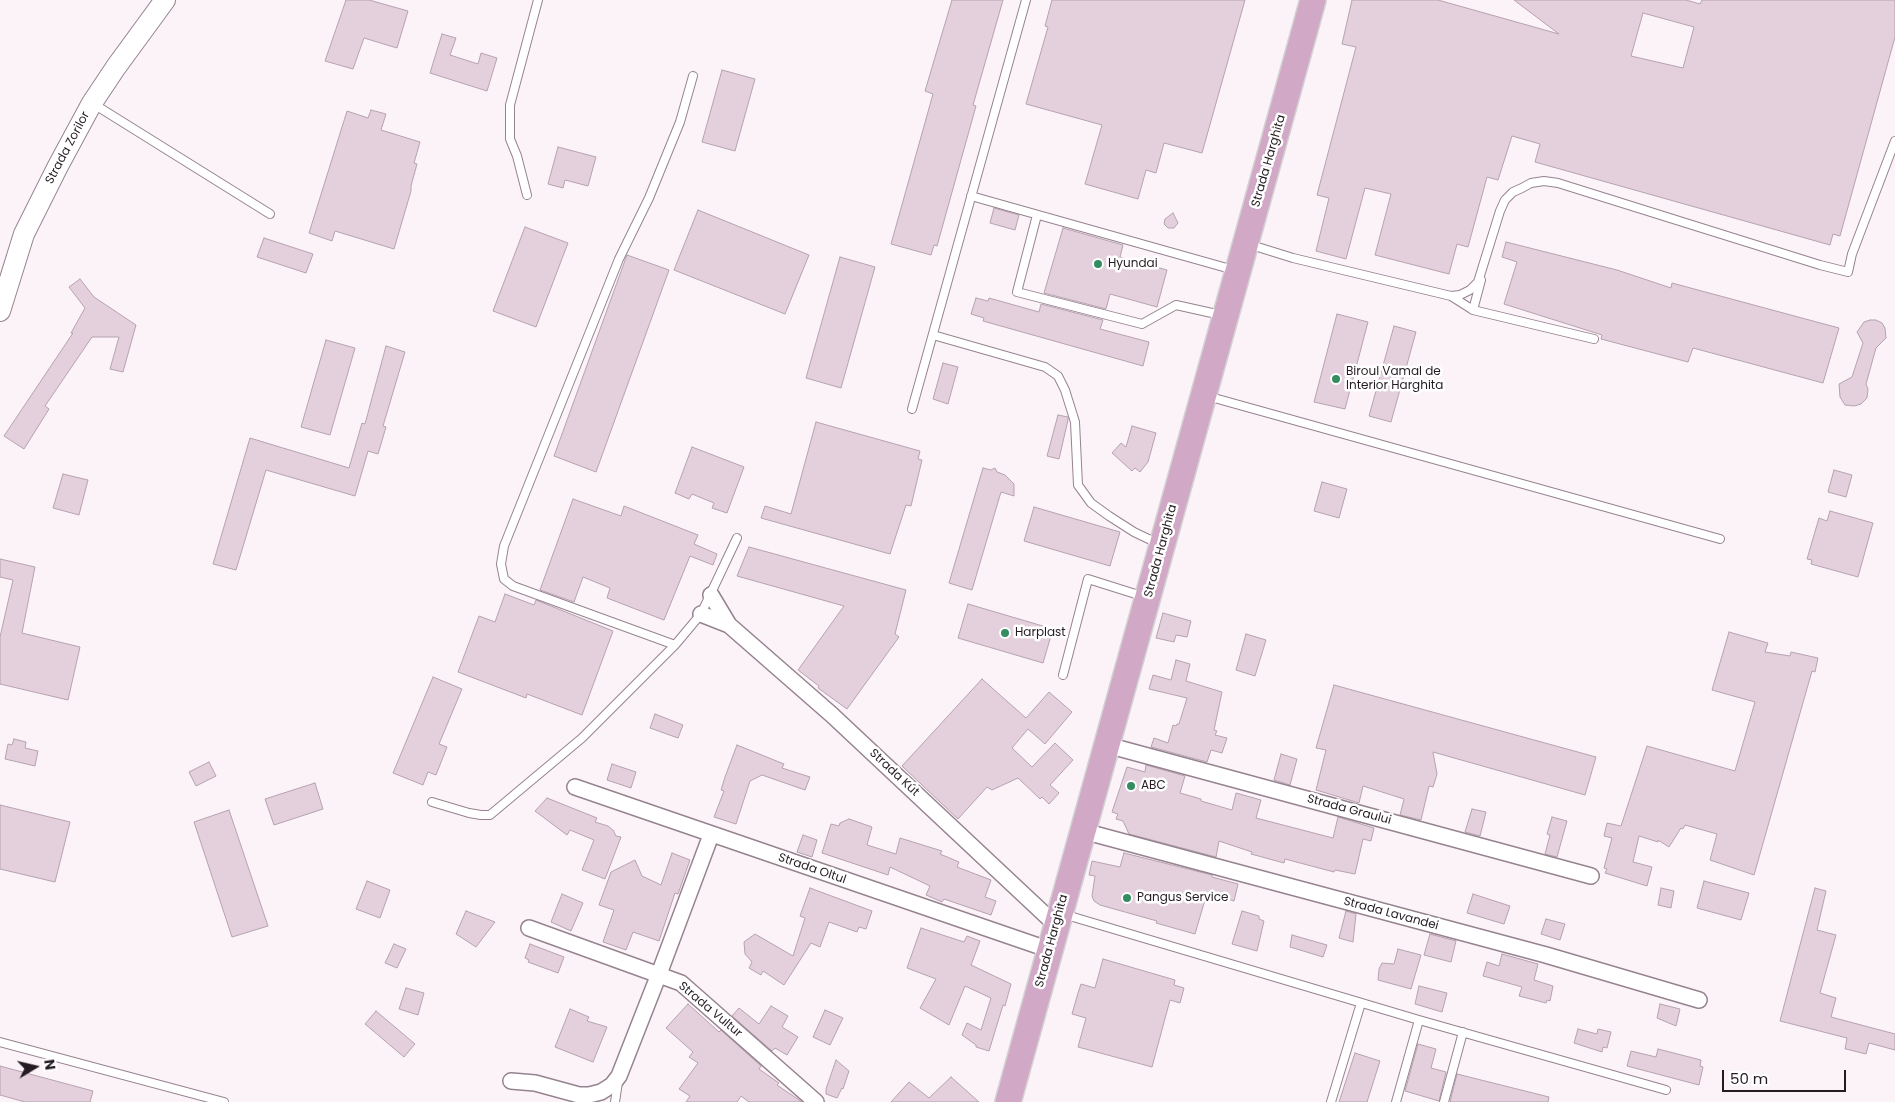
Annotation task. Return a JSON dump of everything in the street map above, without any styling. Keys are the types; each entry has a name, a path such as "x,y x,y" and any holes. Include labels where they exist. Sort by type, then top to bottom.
{"main road":[{"name":"Strada Harghita","path":"1008,1102 1314,0"}],"street":[{"name":"Strada Zorilor","path":"0,312 24,234 92,103 165,0"},
{"name":"Strada Kút","path":"711,595 729,624 1058,919"},
{"name":"Strada Kút","path":"701,614 729,624"},
{"name":"Strada Graului","path":"1107,746 1591,876"},
{"name":"Strada Oltul","path":"575,788 1050,950"},
{"name":"Strada Lavandei","path":"1083,831 1546,955 1699,1000"},
{"path":"511,1081 536,1083 579,1095 589,1095 606,1088 619,1076 660,974 711,835"},
{"name":"Strada Vultur","path":"529,928 681,983 816,1102"}],"lane":[{"path":"527,195 517,156 510,139 510,105 538,0"},
{"path":"912,410 1026,0"},
{"path":"675,645 513,586 504,579 501,564 504,546 615,268 649,198 680,122 693,76"},
{"path":"92,103 270,214"},
{"path":"1473,310 1482,272 1505,200 1513,192 1531,183 1544,181 1558,183 1820,265 1848,272 1852,254 1895,141"},
{"path":"971,196 1238,272"},
{"path":"1037,215 1017,292 1142,324 1176,305 1226,316"},
{"path":"1246,244 1293,258 1451,296 1473,310 1594,340"},
{"path":"1451,296 1460,295 1470,290 1478,282 1482,272"},
{"path":"933,335 1044,367 1058,376 1075,422 1078,485 1091,503 1103,512 1134,532 1162,546"},
{"path":"1204,396 1720,539"},
{"path":"432,802 475,814 490,815 582,738 675,645 701,614 737,538"},
{"path":"1063,675 1088,579 1148,598"},
{"path":"1058,919 1666,1090"},
{"path":"1332,1102 1361,1003"},
{"path":"1396,1102 1419,1020"},
{"path":"1444,1102 1463,1032"},
{"path":"0,1042 224,1102"},
{"path":"615,1102 619,1076"}],"building":[{"path":"346,0 369,0 408,11 397,48 364,38 353,69 325,61"},
{"path":"952,0 1003,0 973,105 976,106 937,246 934,245 931,255 891,244 933,94 925,91"},
{"path":"1052,0 1245,0 1202,153 1164,143 1156,173 1146,170 1138,199 1085,184 1102,125 1026,104 1048,27 1045,26"},
{"path":"1352,0 1438,0 1559,34 1514,0 1686,0 1700,4 1702,0 1895,0 1895,37 1840,236 1833,234 1830,245 1535,162 1540,144 1512,136 1498,180 1487,177 1468,247 1457,244 1449,274 1375,255 1391,194 1365,188 1346,259 1316,251 1329,198 1317,195 1356,47 1342,44","holes":["1643,13 1694,27 1683,68 1631,56"]},
{"path":"442,34 456,38 450,55 478,64 481,53 497,58 487,91 430,73"},
{"path":"722,70 755,79 735,151 702,142"},
{"path":"371,110 386,114 381,130 420,142 414,163 417,164 411,191 394,249 335,231 332,241 309,233 347,111 368,118"},
{"path":"558,147 596,157 588,186 565,180 563,188 548,184"},
{"path":"994,208 1019,215 1015,230 990,223"},
{"path":"698,210 809,255 785,314 674,270"},
{"path":"1173,213 1178,223 1174,228 1168,228 1164,224 1165,219"},
{"path":"525,227 568,243 536,327 493,311"},
{"name":"Hyundai","path":"1063,228 1123,245 1120,257 1167,270 1157,307 1110,294 1106,309 1044,293"},
{"path":"264,238 313,254 306,273 257,257"},
{"path":"1506,242 1617,270 1671,288 1672,283 1839,328 1823,383 1693,348 1688,362 1601,339 1602,335 1504,304 1517,262 1502,257"},
{"path":"627,255 669,270 596,472 554,456"},
{"path":"840,257 875,267 841,388 806,378"},
{"path":"80,279 94,297 136,325 123,372 110,369 119,337 92,337 45,406 49,409 24,449 4,436 73,333 71,333 85,308 69,287"},
{"path":"976,298 988,301 989,298 1039,312 1041,304 1103,320 1100,329 1149,342 1143,366 983,321 984,318 971,314"},
{"name":"Biroul Vamal de Interior Harghita","path":"1337,314 1368,322 1345,409 1314,402"},
{"path":"1870,320 1882,323 1885,328 1886,338 1876,348 1866,384 1868,389 1867,398 1861,404 1854,406 1845,405 1840,397 1839,384 1852,377 1863,343 1857,332 1864,322"},
{"path":"1394,326 1416,332 1391,422 1369,416"},
{"path":"326,340 355,348 330,435 301,427"},
{"path":"386,346 405,352 383,426 386,427 378,454 368,451 355,496 266,470 236,570 213,564 250,438 349,468 362,423 365,424"},
{"path":"943,363 958,367 948,404 933,399"},
{"path":"1058,415 1068,417 1059,459 1047,456"},
{"path":"816,422 920,451 918,459 922,460 911,506 906,505 890,554 761,518 765,506 791,514"},
{"path":"1132,426 1156,433 1148,462 1140,472 1135,468 1132,471 1112,453 1121,443 1126,447"},
{"path":"692,447 744,467 727,513 712,508 714,503 692,494 689,499 675,493"},
{"path":"983,468 991,470 995,468 997,472 1005,475 1014,484 1014,496 1001,492 972,590 949,583"},
{"path":"1834,470 1852,475 1846,497 1828,492"},
{"path":"63,474 88,480 79,515 53,508"},
{"path":"1322,482 1347,489 1339,518 1314,511"},
{"path":"573,499 621,516 624,506 698,535 694,544 717,554 713,565 690,556 664,620 607,598 610,588 583,577 574,602 540,590"},
{"path":"1034,507 1120,532 1110,566 1024,541"},
{"path":"1830,511 1873,523 1858,577 1811,564 1812,560 1807,559 1819,518 1827,521"},
{"path":"749,547 906,590 895,634 899,637 847,709 818,688 819,686 798,670 844,606 737,576"},
{"path":"0,559 35,567 22,633 80,647 68,700 0,684 0,637 13,580 0,577"},
{"path":"505,594 534,605 536,600 613,631 582,715 527,694 526,698 458,672 479,616 495,622"},
{"name":"Harplast","path":"968,604 1053,629 1043,663 958,638"},
{"path":"1163,613 1191,621 1187,637 1176,635 1174,642 1156,638"},
{"path":"1729,632 1768,643 1765,652 1790,656 1791,652 1818,658 1815,672 1812,671 1754,875 1710,860 1717,834 1685,825 1669,847 1658,840 1658,842 1639,836 1633,862 1652,867 1647,886 1605,873 1607,869 1604,868 1612,838 1604,836 1607,823 1621,826 1647,746 1735,771 1755,702 1712,690"},
{"path":"1246,634 1266,640 1255,676 1236,670"},
{"path":"1176,660 1190,664 1186,681 1222,692 1214,730 1217,731 1215,735 1227,738 1222,753 1211,750 1207,762 1151,747 1154,738 1168,743 1173,725 1179,724 1187,698 1149,689 1153,675 1171,680"},
{"path":"433,677 462,689 439,744 447,747 436,775 428,772 423,785 393,773"},
{"path":"982,679 1026,718 1049,692 1072,712 1045,744 1028,729 1012,748 1032,767 1055,743 1073,760 1050,785 1059,793 1049,804 1042,797 1040,799 1018,778 992,790 987,787 958,819 902,766"},
{"path":"1334,685 1596,757 1585,795 1433,752 1437,774 1433,787 1429,786 1421,820 1400,815 1404,799 1363,786 1359,803 1316,790 1326,750 1316,748"},
{"path":"655,714 683,725 678,738 650,728"},
{"path":"14,739 26,742 25,748 38,751 35,766 5,759 8,744 12,745"},
{"path":"737,745 784,764 782,768 810,777 805,790 762,775 750,781 736,824 714,817 724,791 721,790 725,777"},
{"path":"1281,754 1297,759 1290,785 1274,780"},
{"path":"209,762 216,776 196,786 189,772"},
{"path":"612,764 636,772 631,788 607,780"},
{"path":"1146,765 1185,776 1180,793 1201,799 1201,801 1232,810 1236,793 1261,800 1256,818 1333,838 1338,817 1374,828 1371,841 1363,839 1355,874 1335,870 1334,872 1285,859 1284,863 1251,854 1252,852 1219,841 1216,857 1129,834 1123,821 1116,819 1118,814 1112,812 1127,767 1145,772"},
{"path":"315,783 323,809 274,825 265,799"},
{"path":"547,798 597,818 595,822 608,826 616,836 621,837 605,879 582,870 594,840 570,830 567,835 535,811"},
{"path":"0,805 70,822 55,882 0,869"},
{"path":"1472,809 1486,812 1480,836 1465,832"},
{"path":"229,810 268,926 232,937 194,822"},
{"path":"1552,817 1567,821 1557,857 1545,854 1550,835 1547,834"},
{"path":"849,819 872,827 867,845 896,854 900,838 942,851 940,854 959,862 957,867 991,880 985,897 996,901 991,915 944,899 942,902 926,895 930,886 890,867 888,875 822,853 831,824 839,826 840,823"},
{"path":"803,835 817,840 812,857 797,852"},
{"path":"672,853 690,860 678,894 675,893 659,941 633,932 626,950 603,942 614,910 599,905 611,872 635,860 642,876 661,885"},
{"path":"1124,853 1212,875 1212,877 1238,884 1234,901 1207,893 1195,934 1100,905 1094,901 1092,896 1095,876 1089,875 1092,861 1120,867"},
{"path":"367,881 390,890 380,918 356,909"},
{"path":"1704,881 1749,893 1741,920 1697,908"},
{"path":"810,888 872,911 866,929 859,927 857,932 829,922 820,947 811,943 784,985 763,971 761,975 749,968 752,962 745,954 744,942 755,934 793,956 805,918 800,916"},
{"path":"1661,888 1674,891 1671,908 1658,905"},
{"path":"1815,888 1826,891 1817,930 1836,935 1820,993 1836,998 1831,1017 1895,1034 1895,1050 1869,1043 1866,1054 1845,1049 1847,1038 1780,1021"},
{"path":"562,894 583,903 571,931 551,922"},
{"path":"1473,894 1510,906 1504,924 1467,913"},
{"path":"466,911 495,922 476,947 456,934"},
{"path":"1242,911 1259,916 1259,919 1264,921 1257,951 1232,944"},
{"path":"1346,911 1356,914 1353,942 1339,938"},
{"path":"1546,919 1565,924 1560,940 1541,934"},
{"path":"921,928 964,942 967,936 980,941 971,965 1011,984 989,1051 976,1047 976,1045 962,1035 967,1023 981,1030 991,998 965,986 949,1025 920,1008 936,979 907,968"},
{"path":"1430,934 1456,941 1451,962 1424,955"},
{"path":"1292,935 1327,945 1323,957 1290,947"},
{"path":"394,944 406,949 397,968 385,963"},
{"path":"530,944 564,957 558,973 528,962 529,960 525,958"},
{"path":"1398,949 1421,955 1411,989 1378,980 1379,969 1382,963 1394,964"},
{"path":"1502,954 1538,964 1534,980 1553,986 1550,1001 1547,1000 1546,1003 1519,996 1522,987 1483,976 1487,962 1499,966"},
{"path":"1103,959 1175,980 1174,985 1184,988 1180,1003 1170,1000 1152,1067 1078,1047 1086,1018 1072,1014 1081,984 1095,988"},
{"path":"1419,986 1447,993 1442,1012 1415,1004"},
{"path":"406,988 424,993 418,1015 399,1009"},
{"path":"688,1004 719,1032 721,1030 761,1066 759,1069 779,1083 777,1085 802,1102 749,1102 741,1096 737,1102 686,1102 690,1096 679,1089 698,1063 689,1057 693,1052 666,1028"},
{"path":"1660,1004 1680,1009 1676,1026 1657,1018"},
{"path":"771,1006 788,1016 782,1027 798,1037 787,1055 775,1048 772,1051 732,1016 739,1008 759,1024"},
{"path":"570,1009 589,1017 587,1021 607,1027 593,1062 555,1047"},
{"path":"825,1010 843,1018 830,1045 813,1037"},
{"path":"376,1011 415,1044 404,1057 365,1024"},
{"path":"1578,1029 1597,1034 1598,1029 1611,1032 1607,1048 1603,1047 1602,1052 1574,1043"},
{"path":"1418,1044 1436,1049 1431,1068 1446,1072 1439,1101 1405,1091"},
{"path":"1658,1049 1701,1060 1700,1066 1703,1067 1699,1085 1627,1066 1631,1051 1656,1057"},
{"path":"1355,1053 1380,1061 1367,1102 1339,1102"},
{"path":"836,1060 849,1071 843,1089 837,1098 826,1094"},
{"path":"0,1066 93,1091 90,1102 25,1102 0,1095"},
{"path":"1457,1074 1549,1097 1548,1102 1450,1102"},
{"path":"951,1077 979,1102 891,1102 909,1082 929,1098"}],"place":[{"name":"Hyundai","path":"1098,264"},
{"name":"Biroul Vamal de Interior Harghita","path":"1336,379"},
{"name":"Harplast","path":"1005,633"},
{"name":"ABC","path":"1131,786"},
{"name":"Pangus Service","path":"1127,898"}]}
